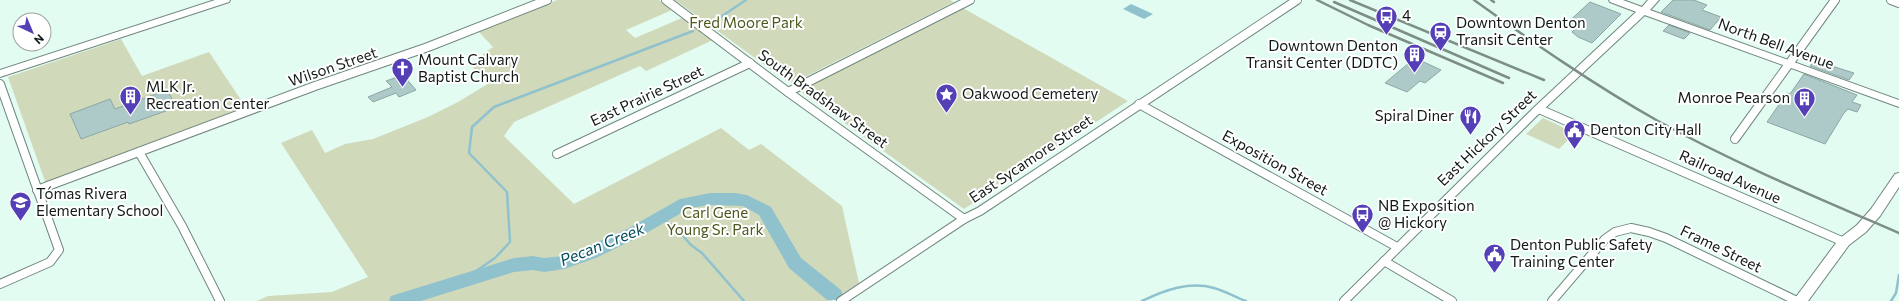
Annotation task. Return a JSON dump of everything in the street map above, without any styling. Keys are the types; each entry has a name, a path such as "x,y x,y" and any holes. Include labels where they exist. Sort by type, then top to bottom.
{"main road":[{"path":"0,74 225,0"},
{"name":"North Bell Avenue","path":"1614,0 1899,104"},
{"name":"East Hickory Street","path":"1643,11 1654,0"},
{"path":"1800,301 1844,242 1853,236 1870,220 1899,177"}],"street":[{"name":"Wilson Street","path":"37,190 315,86 428,47 547,0"},
{"name":"South Bradshaw Street","path":"666,0 788,92 964,219"},
{"path":"788,92 970,0"},
{"name":"East Sycamore Street","path":"841,301 964,219 980,211 1297,0"},
{"path":"1735,139 1835,0"},
{"path":"1891,0 1899,3"},
{"name":"East Hickory Street","path":"1344,301 1539,109 1643,11"},
{"name":"East Prairie Street","path":"557,154 750,63"},
{"path":"0,84 59,250 50,262 0,284"},
{"name":"Exposition Street","path":"1139,104 1398,247"},
{"name":"Railroad Avenue","path":"1539,109 1844,242"},
{"path":"139,152 182,226 220,301"},
{"name":"Frame Street","path":"1552,301 1605,239 1615,232 1631,228 1666,238 1797,301"},
{"path":"1384,261 1452,301"}],"green space":[{"name":"Carl Gene Young Sr. Park","path":"557,0 659,0 672,10 626,30 635,38 682,18 713,40 646,71 640,66 514,122 504,136 574,204 721,128 749,150 761,144 842,206 859,283 831,301 257,301 268,296 332,292 368,277 281,143 312,130 325,153 345,144 373,139 428,117 458,102 491,82 486,75 473,70 478,59 493,47 478,31"},
{"name":"Fred Moore Park","path":"675,0 950,0 954,2 793,83 788,82"},
{"name":"Oakwood Cemetery","path":"963,8 1128,101 964,209 800,91"},
{"path":"121,39 142,76 209,52 247,109 46,184 8,77"},
{"path":"1543,118 1575,133 1559,149 1526,134"}],"water":[{"path":"1131,4 1153,14 1144,19 1123,9"}],"building":[{"path":"1673,0 1694,0 1707,5 1702,10 1721,17 1710,30 1661,12"},
{"path":"1590,2 1621,14 1592,43 1578,37 1572,32 1575,29 1565,25"},
{"path":"1669,25 1690,33 1684,39 1663,31"},
{"name":"Downtown Denton Transit Center (DDTC)","path":"1415,58 1441,70 1425,83 1420,81 1407,92 1385,83"},
{"path":"1815,60 1854,73 1849,80 1810,66"},
{"path":"1804,74 1857,95 1852,102 1861,105 1857,112 1848,109 1844,113 1825,144 1767,122 1787,93 1790,94"},
{"name":"Mount Calvary Baptist Church","path":"403,75 416,90 399,97 396,93 373,102 368,97 392,87 386,81"},
{"name":"MLK Jr. Recreation Center","path":"167,90 177,107 129,124 128,122 81,139 70,114 110,99 115,109"}],"waterway":[{"path":"713,22 746,0"},
{"path":"460,282 495,258 510,242 507,192 469,153 472,127 494,107 693,31"},
{"name":"Pecan Creek","path":"398,301 514,265 533,263 544,265 564,262 590,253 635,232 686,203 710,199 735,199 747,201 765,211 795,263 834,295"},
{"path":"658,220 665,221 675,227 691,245 702,253 744,301"},
{"name":"Pecan Creek","path":"1891,301 1896,293 1899,275"},
{"name":"Pecan Creek","path":"1142,301 1159,293 1186,286 1205,286 1214,288 1246,301"}],"railway":[{"path":"1317,0 1368,25 1503,83"},
{"path":"1350,0 1544,80"},
{"path":"1474,0 1564,63 1634,107 1687,137 1808,194 1899,233"},
{"path":"1334,2 1509,78"}],"place":[{"name":"4","path":"1386,36"},
{"name":"Downtown Denton Transit Center","path":"1440,52"},
{"name":"Downtown Denton Transit Center (DDTC)","path":"1414,74"},
{"name":"Mount Calvary Baptist Church","path":"402,88"},
{"name":"Oakwood Cemetery","path":"946,114"},
{"name":"MLK Jr. Recreation Center","path":"131,116"},
{"name":"Monroe Pearson","path":"1805,118"},
{"name":"Spiral Diner","path":"1470,136"},
{"name":"Denton City Hall","path":"1574,150"},
{"name":"Tómas Rivera Elementary School","path":"20,222"},
{"name":"NB Exposition @ Hickory","path":"1363,234"},
{"name":"Denton Public Safety Training Center","path":"1495,274"}]}
